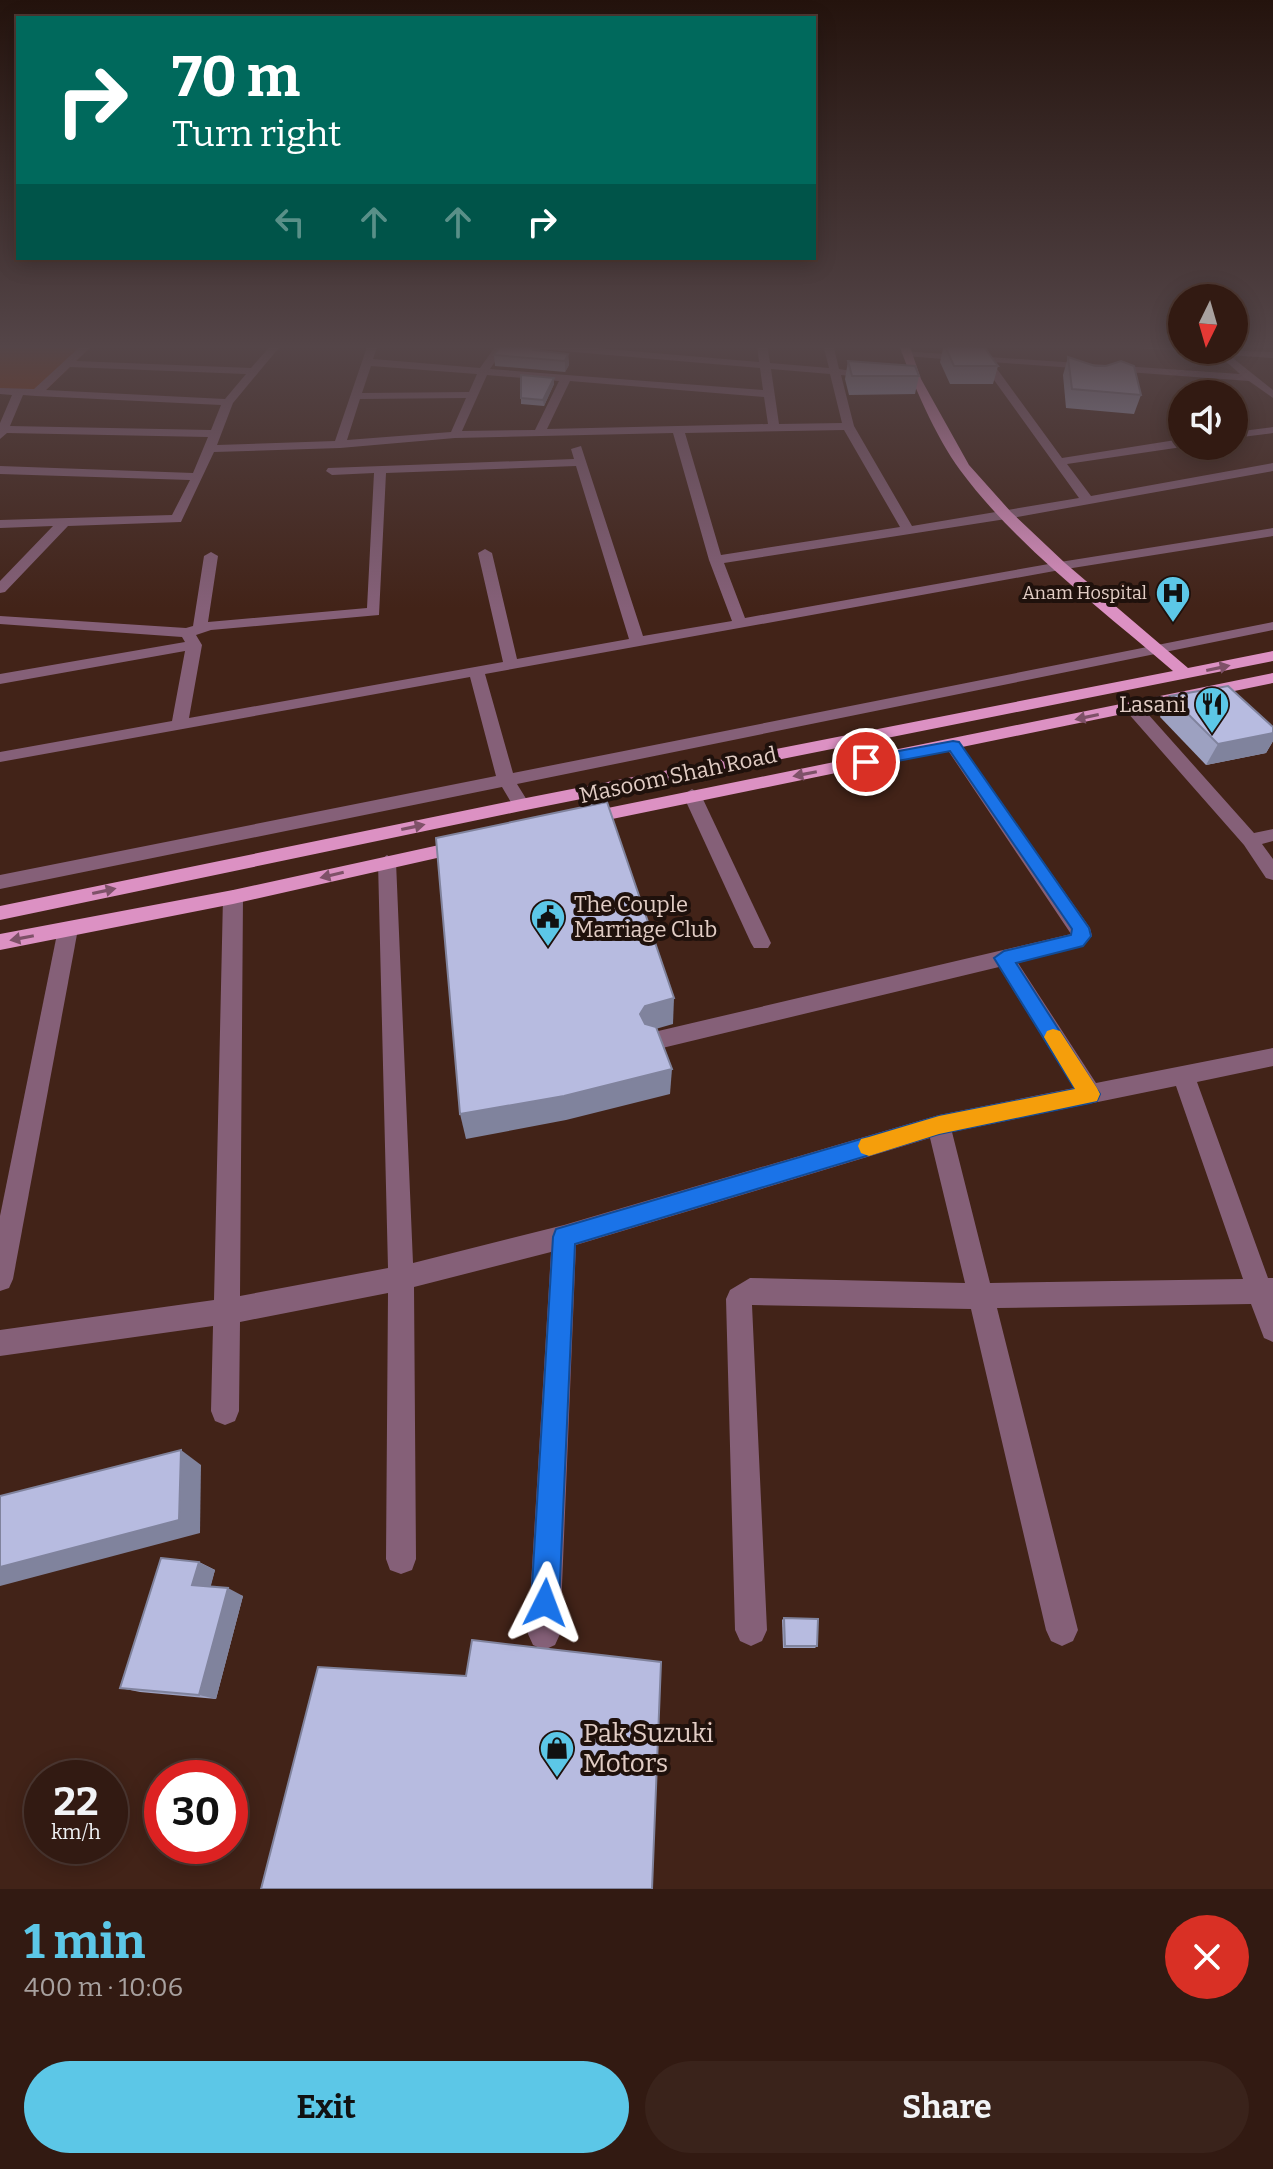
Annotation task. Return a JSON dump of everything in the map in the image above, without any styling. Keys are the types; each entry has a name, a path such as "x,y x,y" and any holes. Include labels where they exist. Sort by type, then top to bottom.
{"main road":[{"path":"943,432 964,467 1006,515 1060,566 1187,675"},
{"name":"Masoom Shah Road","path":"0,913 496,817 521,805 1273,656"},
{"name":"Masoom Shah Road","path":"567,823 1273,678"},
{"path":"958,717 977,740"},
{"path":"0,942 233,897 475,843"}],"street":[{"path":"340,444 344,432"},
{"path":"210,449 340,444 455,435 699,432"},
{"path":"852,432 909,531"},
{"path":"1037,432 1088,501"},
{"path":"0,524 176,519 198,477 215,434 2,433"},
{"path":"679,433 716,560 741,626"},
{"path":"573,434 638,644"},
{"path":"1058,462 1168,445"},
{"path":"332,471 580,462"},
{"path":"716,560 1006,515 1273,467"},
{"path":"0,470 198,477"},
{"path":"0,679 194,636 374,612 380,471"},
{"path":"0,589 64,523"},
{"path":"0,757 741,626 1060,566 1273,532"},
{"path":"485,553 511,665"},
{"path":"180,723 211,556"},
{"path":"0,620 194,636"},
{"path":"0,882 1273,626"},
{"path":"477,673 506,780 521,805"},
{"path":"1133,708 1250,840 1273,873"},
{"path":"654,1041 1076,941 1082,936 1080,928 953,746"},
{"path":"692,795 761,943"},
{"path":"1250,840 1273,835"},
{"path":"387,862 401,1278 401,1559"},
{"path":"225,1411 233,897"},
{"path":"0,1279 68,929"},
{"path":"1004,958 1090,1094"},
{"path":"0,1343 227,1311 401,1278 564,1237 939,1125 1273,1057"},
{"path":"1184,1076 1267,1292 1273,1329"},
{"path":"939,1125 1062,1630"},
{"path":"544,1634 564,1237"},
{"path":"751,1630 739,1299 750,1291 981,1296 1267,1292"}],"building":[{"path":"1228,686 1273,727 1273,733 1218,744 1170,696"},
{"name":"The Couple Marriage Club","path":"607,802 674,998 645,1006 640,1014 645,1024 656,1027 672,1069 564,1096 460,1114 436,838"},
{"path":"181,1450 179,1520 0,1567 0,1496"},
{"path":"161,1558 199,1562 192,1585 228,1588 199,1695 120,1688"},
{"path":"784,1618 818,1619 817,1646 785,1646"},
{"path":"472,1640 661,1662 652,1889 261,1889 318,1667 466,1676"}],"slow traffic":[{"path":"869,1146 939,1125 1090,1094 1053,1037"}],"place":[{"name":"Anam Hospital","path":"1173,624"},
{"name":"Lasani","path":"1212,735"},
{"name":"The Couple Marriage Club","path":"548,948"},
{"name":"Pak Suzuki Motors","path":"557,1779"}],"route":[{"path":"545,1603 564,1237 939,1125 1090,1094 1004,958 1076,941 1082,936 1080,928 953,746 866,762"}]}
